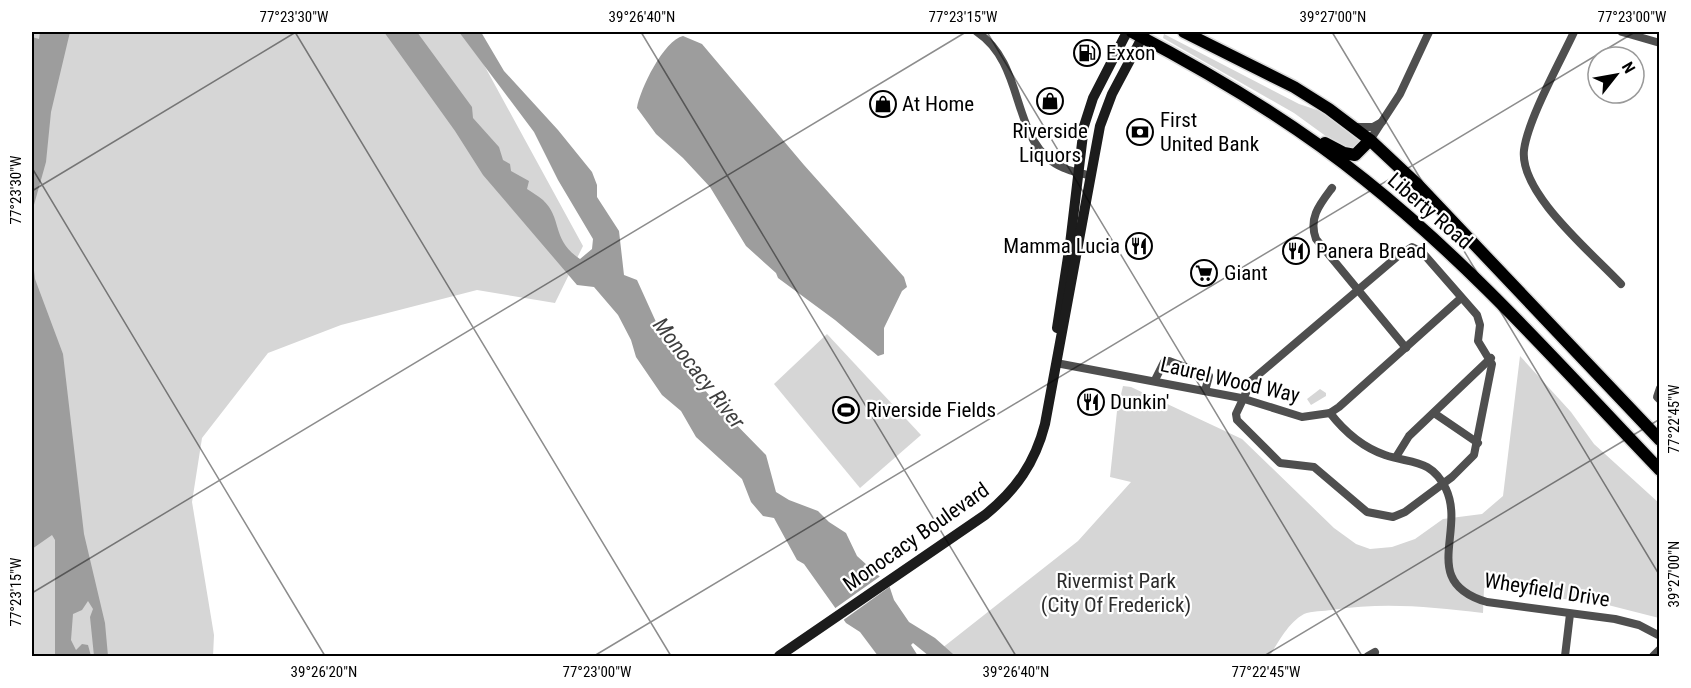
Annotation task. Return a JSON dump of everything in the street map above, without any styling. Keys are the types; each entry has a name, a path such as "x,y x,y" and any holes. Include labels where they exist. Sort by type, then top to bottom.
{"main road":[{"name":"Monocacy Boulevard","path":"1056,358 1054,346 1070,243 1081,136 1089,107 1127,32"},
{"name":"Liberty Road","path":"1184,32 1294,87 1370,140 1418,185 1659,440"},
{"name":"Monocacy Boulevard","path":"779,657 998,505 1015,489 1028,469 1041,438 1056,358 1063,335 1105,109 1140,33"},
{"name":"Liberty Road","path":"1140,33 1237,90 1315,142 1374,188 1456,259 1659,470"},
{"path":"1315,142 1330,144 1350,155 1360,152 1370,140"}],"street":[{"path":"977,32 990,37 1008,67 1024,121 1034,140 1053,161 1091,176"},
{"path":"1370,140 1403,88 1429,32"},
{"path":"1574,32 1526,140 1524,163 1536,194 1621,284"},
{"path":"1622,32 1659,43"},
{"path":"1354,127 1373,127 1383,122"},
{"path":"1332,188 1315,212 1314,235 1406,348"},
{"path":"1417,248 1461,298 1479,319 1479,342 1491,358 1478,443 1474,455 1443,484 1405,512 1394,517 1375,515 1314,467 1280,463 1237,420 1241,398 1252,380 1404,251 1417,248"},
{"path":"1330,413 1461,298"},
{"name":"Laurel Wood Way","path":"1056,358 1241,398 1302,417 1330,413"},
{"path":"1396,457 1403,443 1491,358"},
{"path":"1155,380 1164,362 1169,361 1209,376 1205,391"},
{"path":"1659,388 1657,398 1659,400"},
{"path":"1434,412 1478,443"},
{"name":"Wheyfield Drive","path":"1330,413 1356,439 1377,452 1421,462 1437,475 1443,484 1451,507 1447,560 1458,587 1476,599 1487,602 1629,622 1659,636"},
{"path":"1565,657 1570,614"},
{"path":"1653,657 1659,649"}],"green space":[{"path":"32,32 466,32 583,246 555,303 477,290 341,325 268,353 202,438 192,502 214,635 213,656 32,656"},
{"path":"1164,34 1299,104 1323,112 1362,143 1360,147 1345,150 1294,113 1163,38"},
{"name":"Riverside Fields","path":"827,334 921,435 860,488 774,384"},
{"name":"Rivermist Park (City Of Frederick)","path":"1520,356 1571,412 1594,444 1659,503 1659,618 1608,605 1484,588 1483,613 1426,607 1370,606 1307,613 1289,627 1270,656 932,656 1078,541 1131,482 1110,477 1117,411 1123,386 1131,387 1242,439 1334,528 1356,544 1370,549 1392,547 1415,539 1443,519 1482,514 1503,496"},
{"path":"1320,389 1326,393 1326,396 1311,405 1307,399"}],"shaded area":[{"path":"40,32 70,32 51,112 46,162 32,212 32,37 39,39"},
{"path":"384,32 417,32 472,107 473,118 499,147 503,160 510,164 511,171 529,181 527,189 549,207 565,244 580,259 592,249 593,239 558,180 534,132 459,32 481,32 504,71 558,130 592,172 597,185 597,197 619,231 624,275 637,280 666,344 720,408 766,455 776,492 789,500 818,511 829,522 846,533 857,556 889,585 894,600 909,622 935,638 953,654 961,656 929,656 913,643 911,645 918,656 878,656 860,632 846,623 804,564 797,560 774,518 763,516 751,502 742,479 696,437 681,411 662,395 636,357 631,340 618,315 594,287 577,285 483,175 455,131"},
{"path":"683,36 702,44 804,165 904,277 907,287 902,291 884,328 884,354 878,356 835,320 778,278 776,273 746,246 710,187 656,134 637,108 654,66 668,46"},
{"path":"32,253 35,279 63,354 84,534 105,623 108,656 94,656 90,617 93,609 88,601 82,610 73,614 71,640 76,650 82,644 88,645 91,656 55,656 55,540 52,535 32,549"}],"pier":[{"path":"882,575 892,585 842,621 834,609"}],"place":[{"name":"Exxon","path":"1087,53"},
{"name":"Riverside Liquors","path":"1050,101"},
{"name":"At Home","path":"883,104"},
{"name":"First United Bank","path":"1140,132"},
{"name":"Mamma Lucia","path":"1139,246"},
{"name":"Panera Bread","path":"1296,251"},
{"name":"Giant","path":"1204,273"},
{"name":"Dunkin'","path":"1091,402"},
{"name":"Riverside Fields","path":"846,410"}],"water label":[{"name":"Monocacy River","path":"699,373"}]}
